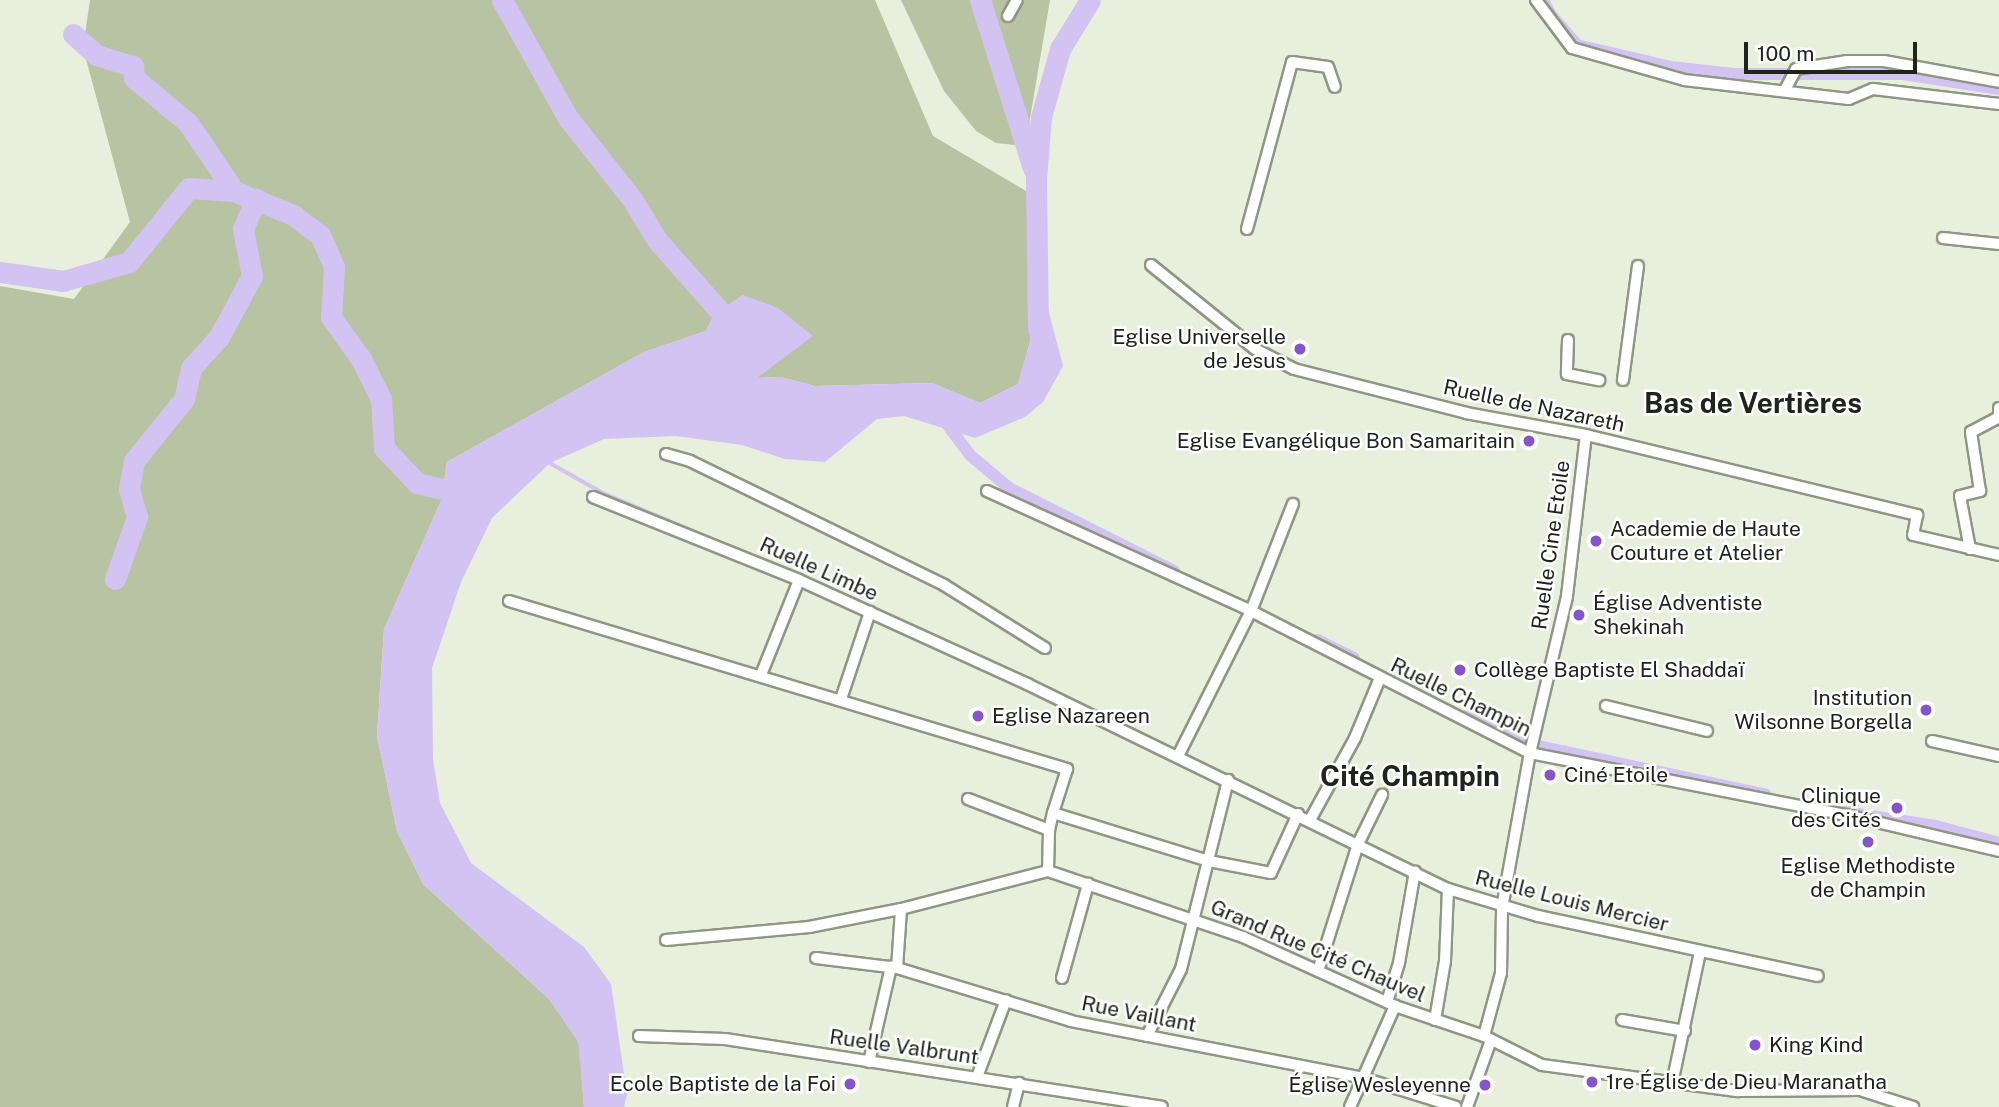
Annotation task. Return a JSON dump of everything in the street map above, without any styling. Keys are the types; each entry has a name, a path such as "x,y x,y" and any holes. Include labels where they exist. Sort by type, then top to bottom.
{"street":[{"path":"1008,16 1017,0"},
{"path":"1536,0 1572,48 1685,79 1786,88 1849,99 1873,89 1999,104"},
{"path":"1786,88 1792,73 1804,66 1847,61 1884,61 1999,82"},
{"path":"1247,229 1292,62 1328,67 1335,87"},
{"path":"1943,237 1999,243"},
{"name":"Ruelle de Nazareth","path":"1151,265 1255,349 1294,369 1466,413 1586,435 1917,515 1913,535 1999,555"},
{"path":"1623,380 1638,266"},
{"path":"1568,340 1567,374 1599,380"},
{"path":"1970,549 1960,496 1980,491 1971,432 1999,417 1999,408"},
{"name":"Ruelle Cine Etoile","path":"1467,1107 1488,1038 1501,973 1502,908 1530,753 1567,596 1586,435"},
{"path":"666,454 691,461 944,585 1045,648"},
{"name":"Ruelle Champin","path":"987,491 1251,611 1530,753 1851,816 1999,851"},
{"name":"Ruelle Limbe","path":"593,496 799,580 1027,684"},
{"path":"1178,756 1251,611 1293,504"},
{"path":"761,675 799,580"},
{"path":"509,601 1068,769 1049,830 1048,871 901,909 808,927 666,940"},
{"path":"841,699 870,612"},
{"path":"1310,820 1355,738 1380,678"},
{"name":"Ruelle Louis Mercier","path":"1027,684 1448,889 1502,908 1818,976"},
{"path":"1606,706 1707,731"},
{"path":"1932,741 1999,756"},
{"path":"1147,1036 1173,989 1196,921 1228,780"},
{"path":"1318,971 1358,844 1382,795"},
{"path":"968,799 1049,830"},
{"path":"1053,813 1209,861 1271,873 1297,814"},
{"name":"Grand Rue Cité Chauvel","path":"1048,871 1196,921 1391,1004 1488,1038 1542,1065 1673,1079 1738,1091 1860,1090 1913,1107"},
{"path":"1350,1107 1391,1004 1415,871"},
{"path":"1062,978 1088,884"},
{"path":"1435,1020 1445,961 1448,889"},
{"path":"869,1062 894,968 901,909"},
{"path":"1673,1079 1700,952"},
{"name":"Rue Vaillant","path":"816,958 894,968 1071,1021 1363,1079 1455,1107"},
{"path":"977,1077 1006,1000"},
{"path":"1622,1020 1685,1031"},
{"name":"Ruelle Valbrunt","path":"639,1037 725,1039 1162,1107"},
{"path":"1013,1107 1019,1083"}],"green space":[{"path":"90,0 875,0 933,136 1026,191 1034,213 1030,342 1018,384 980,403 932,383 815,386 780,377 756,378 743,295 714,315 706,331 644,352 447,462 441,501 384,629 377,736 397,831 423,884 549,999 579,1042 584,1107 0,1107 0,286 74,299 130,222 83,48"},
{"path":"901,0 1050,0 1027,136 1015,145 996,143 976,131 944,91"}],"shaded area":[{"path":"743,295 778,308 813,336 757,378 780,377 815,386 932,383 980,403 1018,384 1030,342 1031,303 1046,301 1063,366 1043,402 1025,417 975,438 904,416 877,419 825,462 785,459 742,445 676,436 604,439 550,463 492,518 461,582 432,668 433,759 440,803 471,863 584,947 611,984 627,1095 624,1107 584,1107 578,1042 549,999 423,884 397,831 377,736 384,629 441,501 447,462 644,352 706,331 714,315"}],"waterway":[{"path":"502,0 568,118 632,199 657,240 739,333"},
{"path":"980,0 1033,168"},
{"path":"1038,329 1036,179 1041,117 1060,49 1090,0"},
{"path":"1543,0 1550,14 1577,45 1671,67 1734,74 1903,74 1999,89"},
{"path":"73,34 96,55 133,66 134,78 188,123 234,191"},
{"path":"0,272 63,281 129,262 189,188 234,191 293,215 320,235 334,267 331,317 361,359 381,399 384,448 417,483 467,495"},
{"path":"115,579 137,517 129,489 134,461 184,399 191,368 219,337 252,276 243,229 256,199"},
{"path":"940,415 970,455 1009,488 1174,571"},
{"path":"550,463 603,493 765,561"},
{"path":"1317,640 1354,658"},
{"path":"1466,716 1529,744 1766,795"},
{"path":"1845,812 1936,826 1999,843"}],"place":[{"name":"Eglise Universelle de Jesus","path":"1300,349"},
{"name":"Eglise Evangélique Bon Samaritain","path":"1529,441"},
{"name":"Academie de Haute Couture et Atelier","path":"1596,541"},
{"name":"Église Adventiste Shekinah","path":"1579,615"},
{"name":"Collège Baptiste El Shaddaï","path":"1460,670"},
{"name":"Institution Wilsonne Borgella","path":"1926,710"},
{"name":"Eglise Nazareen","path":"978,716"},
{"name":"Ciné Etoile","path":"1550,775"},
{"name":"Clinique des Cités","path":"1897,808"},
{"name":"Eglise Methodiste de Champin","path":"1868,842"},
{"name":"King Kind","path":"1755,1045"},
{"name":"1re Église de Dieu Maranatha","path":"1592,1082"},
{"name":"Ecole Baptiste de la Foi","path":"850,1084"},
{"name":"Église Wesleyenne","path":"1485,1085"}],"district":[{"name":"Bas de Vertières","path":"1753,403"},
{"name":"Cité Champin","path":"1410,776"}]}
